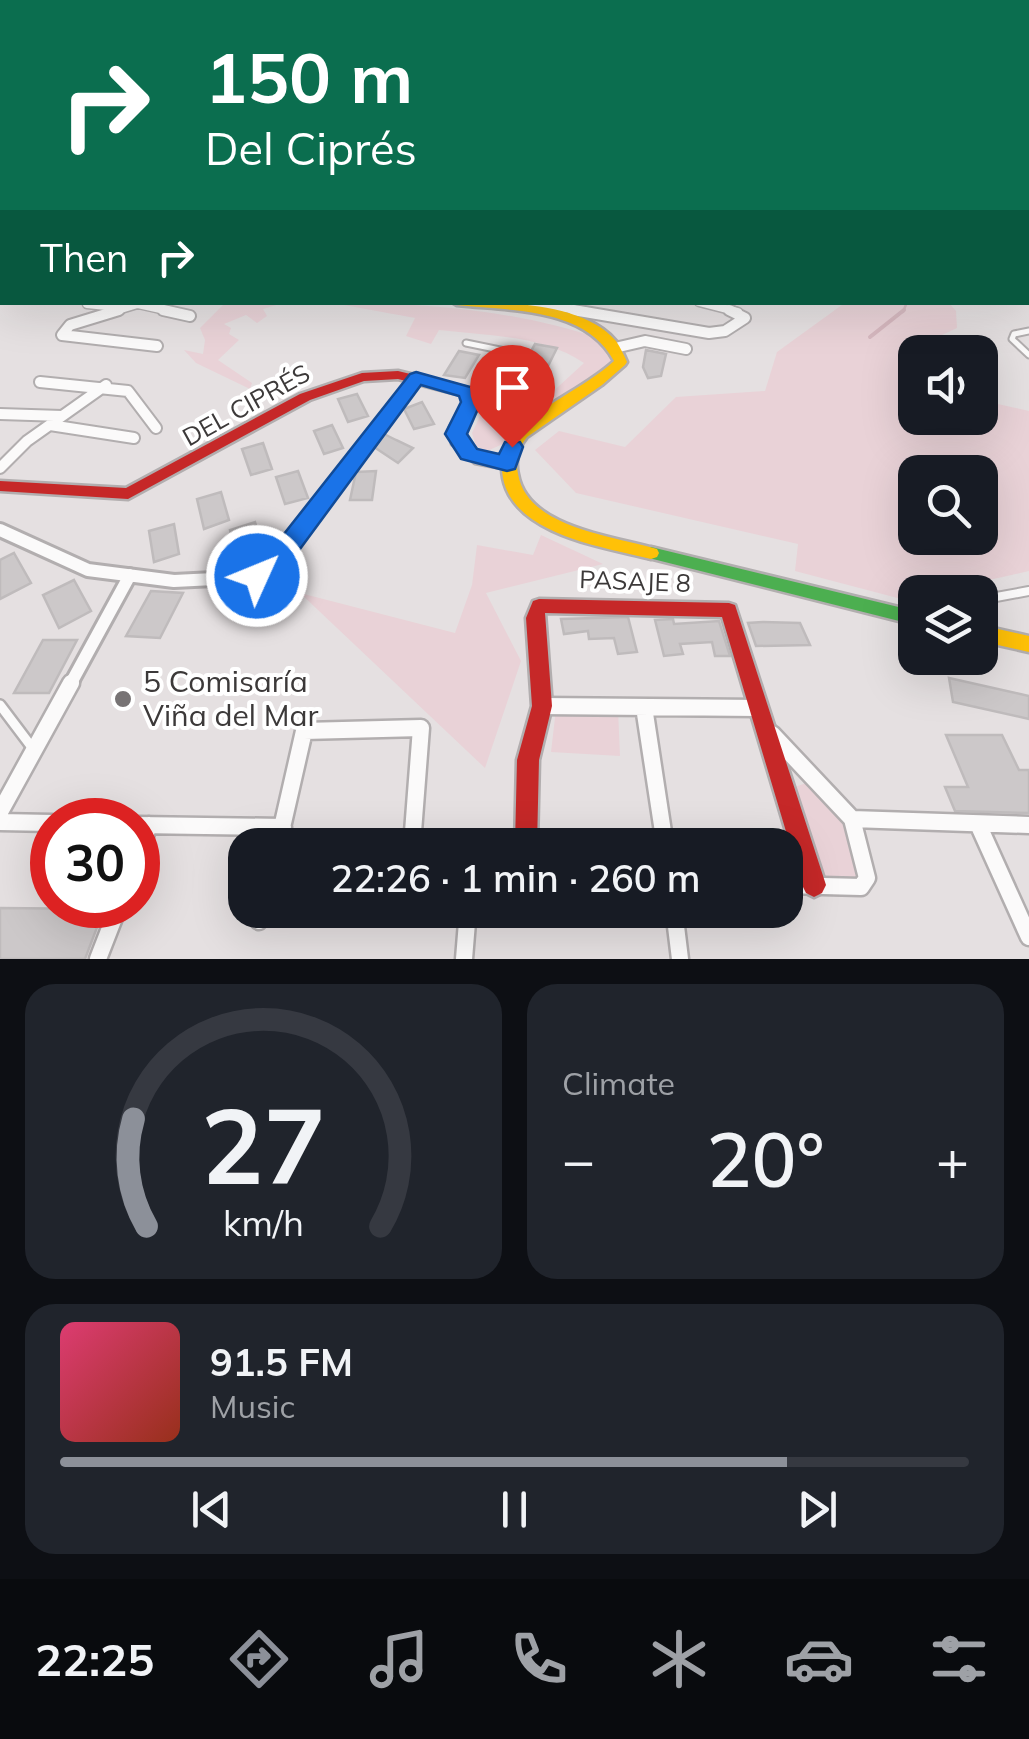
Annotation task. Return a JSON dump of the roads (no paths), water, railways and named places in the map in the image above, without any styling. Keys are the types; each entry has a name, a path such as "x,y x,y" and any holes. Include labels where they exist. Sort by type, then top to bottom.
{"street":[{"path":"96,305 125,308"},
{"path":"135,305 70,325 62,335 156,346"},
{"path":"149,305 190,316"},
{"path":"476,305 582,322 606,333 619,347 621,362 610,377 521,435 507,464 515,494 549,522 643,550 898,614"},
{"path":"546,305 715,333 744,318 741,313 710,305"},
{"path":"619,347 645,341 686,349"},
{"name":"DEL CIPRÉS","path":"0,486 128,494 315,393 374,375 416,378 462,389 471,402"},
{"path":"0,530 70,566 130,576 232,581 268,570 416,378"},
{"path":"40,382 106,385 135,395 156,428"},
{"path":"0,468 50,425 106,385"},
{"path":"471,402 457,428 457,441 480,460 507,464"},
{"path":"0,414 62,416"},
{"path":"50,425 134,438"},
{"path":"2,806 130,576"},
{"name":"PASAJE 8","path":"542,706 535,618 539,606 556,603 729,610 758,708"},
{"path":"998,637 1029,644"},
{"path":"526,828 528,760 542,706 758,708 770,732 814,885"},
{"path":"644,707 662,828"},
{"path":"160,825 283,826 304,731 421,728 413,828"},
{"path":"770,732 852,819 866,884 803,885"},
{"path":"784,777 809,771"},
{"path":"852,819 1029,825"},
{"path":"0,822 30,823"},
{"path":"978,824 1029,937"},
{"path":"98,959 110,928"},
{"path":"464,959 467,928"},
{"path":"676,928 680,959"}],"lane":[{"path":"1029,331 1014,334 1012,339 1029,355"},
{"path":"466,343 506,351 471,402"},
{"path":"998,597 1029,591"},
{"path":"0,704 10,712 20,734 34,750"}],"waterway":[{"path":"904,310 906,305"},
{"path":"870,337 904,310"}],"place":[{"name":"5 Comisaría Viña del Mar","path":"123,699"}]}
